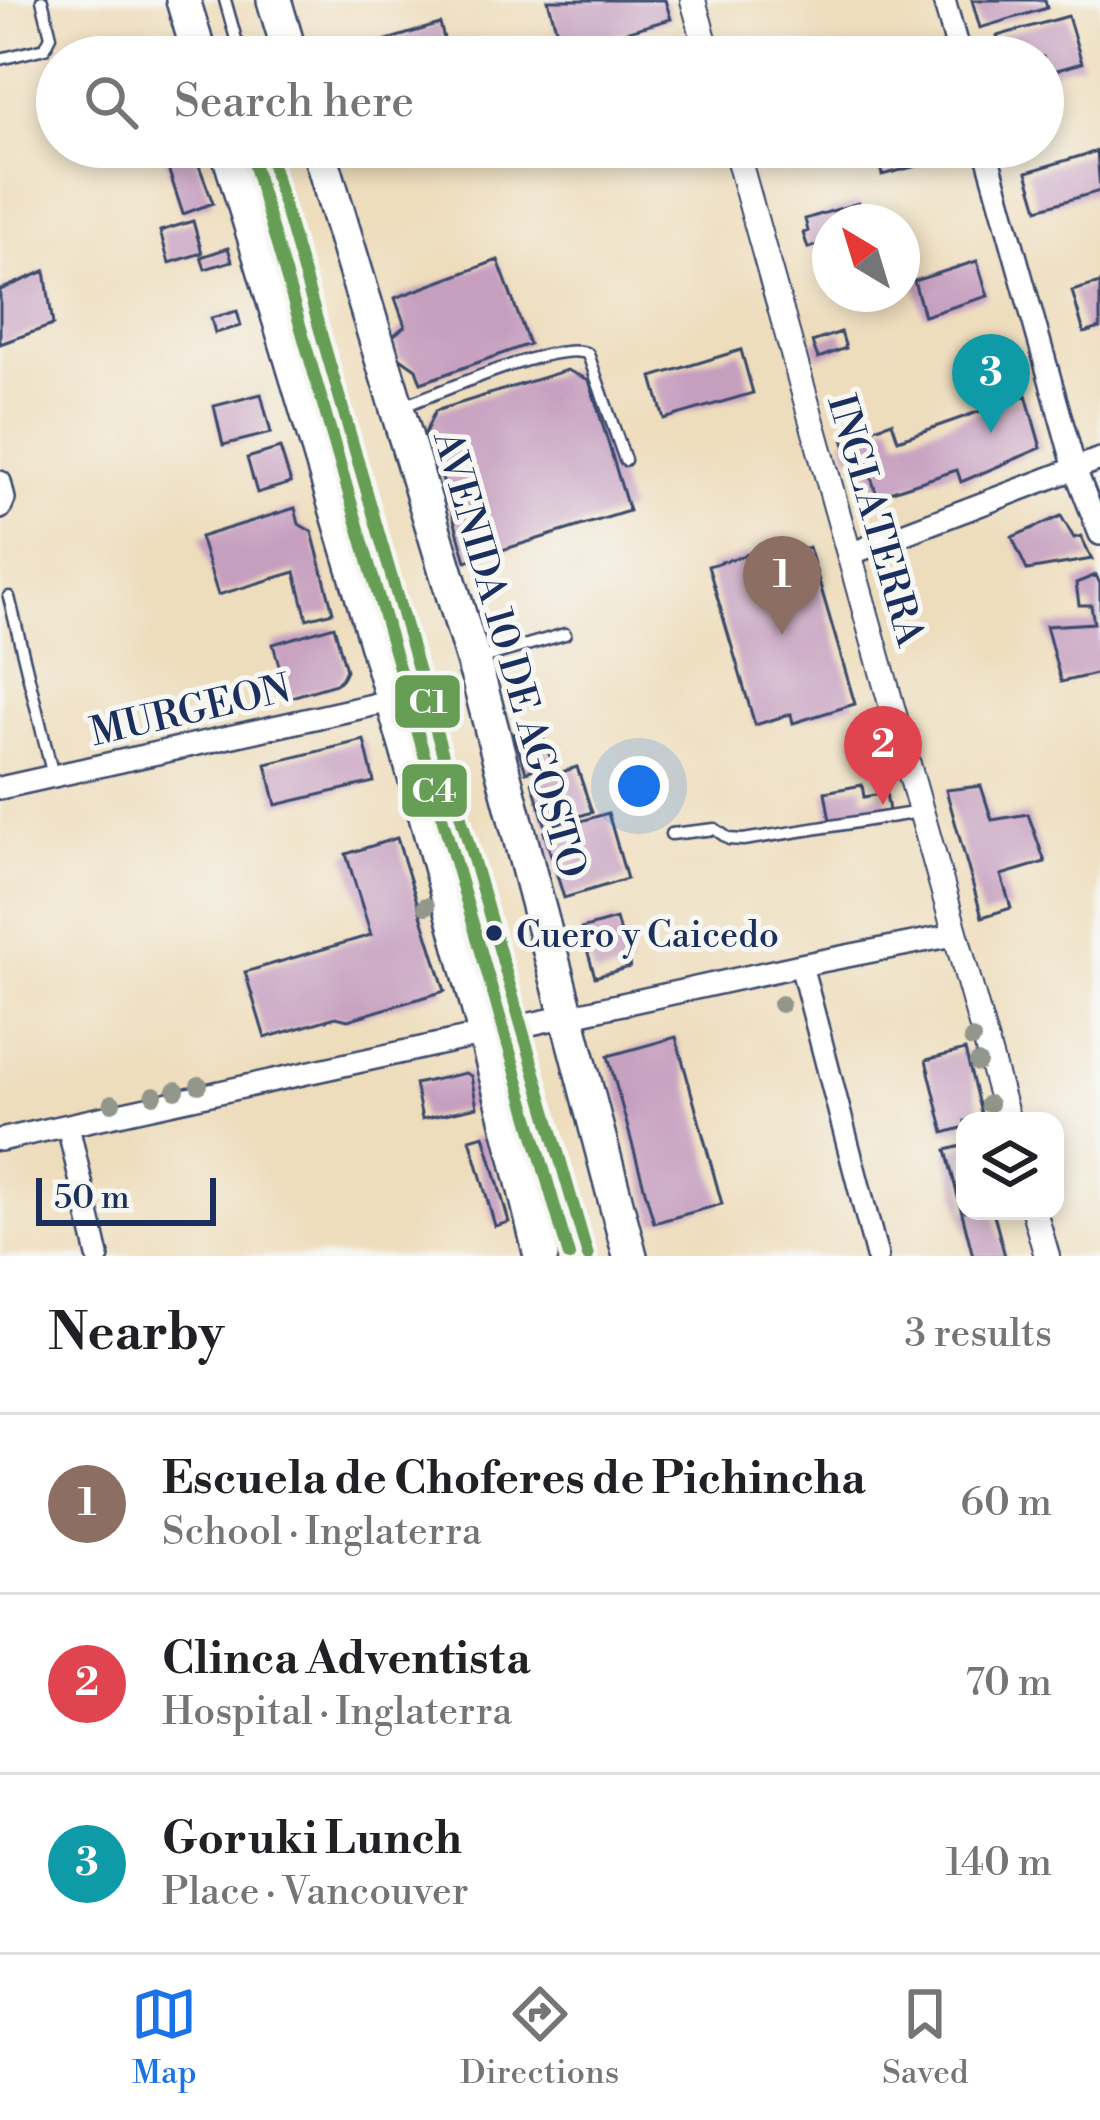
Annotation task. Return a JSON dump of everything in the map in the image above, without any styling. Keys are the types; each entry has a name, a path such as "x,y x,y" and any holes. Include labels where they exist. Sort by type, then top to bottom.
{"main road":[{"path":"183,0 194,36"},
{"path":"274,0 285,36"},
{"path":"233,168 394,700 488,1033 541,1256"},
{"name":"AVENIDA 10 DE AGOSTO","path":"324,168 473,660 630,1256"}],"street":[{"path":"693,0 703,36"},
{"path":"944,0 954,36"},
{"name":"INGLATERRA","path":"741,168 1005,1112"},
{"path":"991,168 1076,469 1100,534"},
{"path":"850,554 1100,459"},
{"path":"0,482 4,499 0,508"},
{"name":"MURGEON","path":"0,788 394,700"},
{"path":"0,1140 954,935"},
{"path":"801,965 877,1256"},
{"path":"68,1126 98,1256"},
{"path":"1037,1220 1047,1256"}],"lane":[{"path":"42,0 52,36"},
{"path":"225,0 235,36"},
{"path":"0,59 36,50"},
{"path":"274,168 588,1256"},
{"path":"397,408 549,353 578,349 588,354 625,460"},
{"path":"9,597 53,776"},
{"path":"473,660 565,634"},
{"path":"671,834 716,829 729,839 743,839 920,812"}],"building":[{"path":"548,0 665,0 671,19 611,36 558,36"},
{"path":"972,0 1045,0 1047,8 980,28"},
{"path":"1068,16 1082,63 1064,68 1064,36 997,36"},
{"path":"440,24 443,36 400,36"},
{"path":"1097,151 1100,191 1038,209 1027,172 1064,168 1064,161"},
{"path":"168,168 200,168 213,203 183,214"},
{"path":"880,168 909,168 882,175"},
{"path":"812,217 812,247 808,248 803,233 808,231 805,219"},
{"path":"193,221 202,253 169,263 160,231"},
{"path":"228,248 232,261 205,269 201,257"},
{"path":"498,260 529,344 421,383 416,369 399,357 393,336 405,326 395,298"},
{"path":"977,261 988,296 924,316 920,279"},
{"path":"45,271 53,325 0,344 0,290"},
{"path":"1100,283 1100,328 1084,333 1072,291"},
{"path":"237,311 241,326 215,333 211,318"},
{"path":"841,332 846,348 818,358 812,342"},
{"path":"741,350 753,393 664,419 652,377"},
{"path":"567,370 589,380 629,511 466,561 441,475 433,478 422,440 435,411"},
{"path":"261,394 271,433 223,445 214,406"},
{"path":"1026,395 1041,448 961,482 957,470 877,496 863,451 849,457 843,439 892,422 898,440"},
{"path":"280,448 291,483 257,493 247,458"},
{"path":"295,508 299,524 312,532 333,612 307,619 295,572 218,595 200,537"},
{"path":"1061,516 1074,538 1081,536 1092,559 1027,570 1012,537"},
{"path":"809,547 855,704 793,723 791,714 755,725 708,566 748,554 751,564"},
{"path":"1096,575 1100,584 1100,673 1061,682 1046,626 1094,623 1091,605 1079,605 1076,583"},
{"path":"334,626 346,670 342,678 288,698 273,644"},
{"path":"538,724 552,762 526,772 513,734"},
{"path":"364,740 374,782 276,805 266,764"},
{"path":"577,767 592,812 546,827 532,782"},
{"path":"862,785 864,797 886,793 889,811 830,821 825,792"},
{"path":"981,786 992,820 1028,814 1045,862 1001,875 1011,908 982,917 946,790"},
{"path":"608,813 627,879 564,898 544,832"},
{"path":"397,838 445,991 265,1038 245,972 371,935 346,854"},
{"path":"616,919 630,967 595,977 581,929"},
{"path":"676,1037 722,1204 654,1223 608,1056"},
{"path":"965,1050 981,1112 956,1112 956,1130 944,1133 926,1060"},
{"path":"465,1073 471,1076 477,1107 422,1119 415,1084"},
{"path":"484,1135 509,1222 495,1226 470,1139"},
{"path":"956,1147 956,1189 946,1150"},
{"path":"964,1220 995,1220 1005,1256 973,1256"}],"transit line":[{"name":"C4","path":"255,168 569,1256"},
{"name":"C1","path":"273,168 588,1256"}],"place":[{"name":"Goruki Lunch","path":"991,433"},
{"name":"Escuela de Choferes de Pichincha","path":"782,635"},
{"name":"Clinca Adventista","path":"883,805"},
{"name":"Cuero y Caicedo","path":"494,933"}]}
